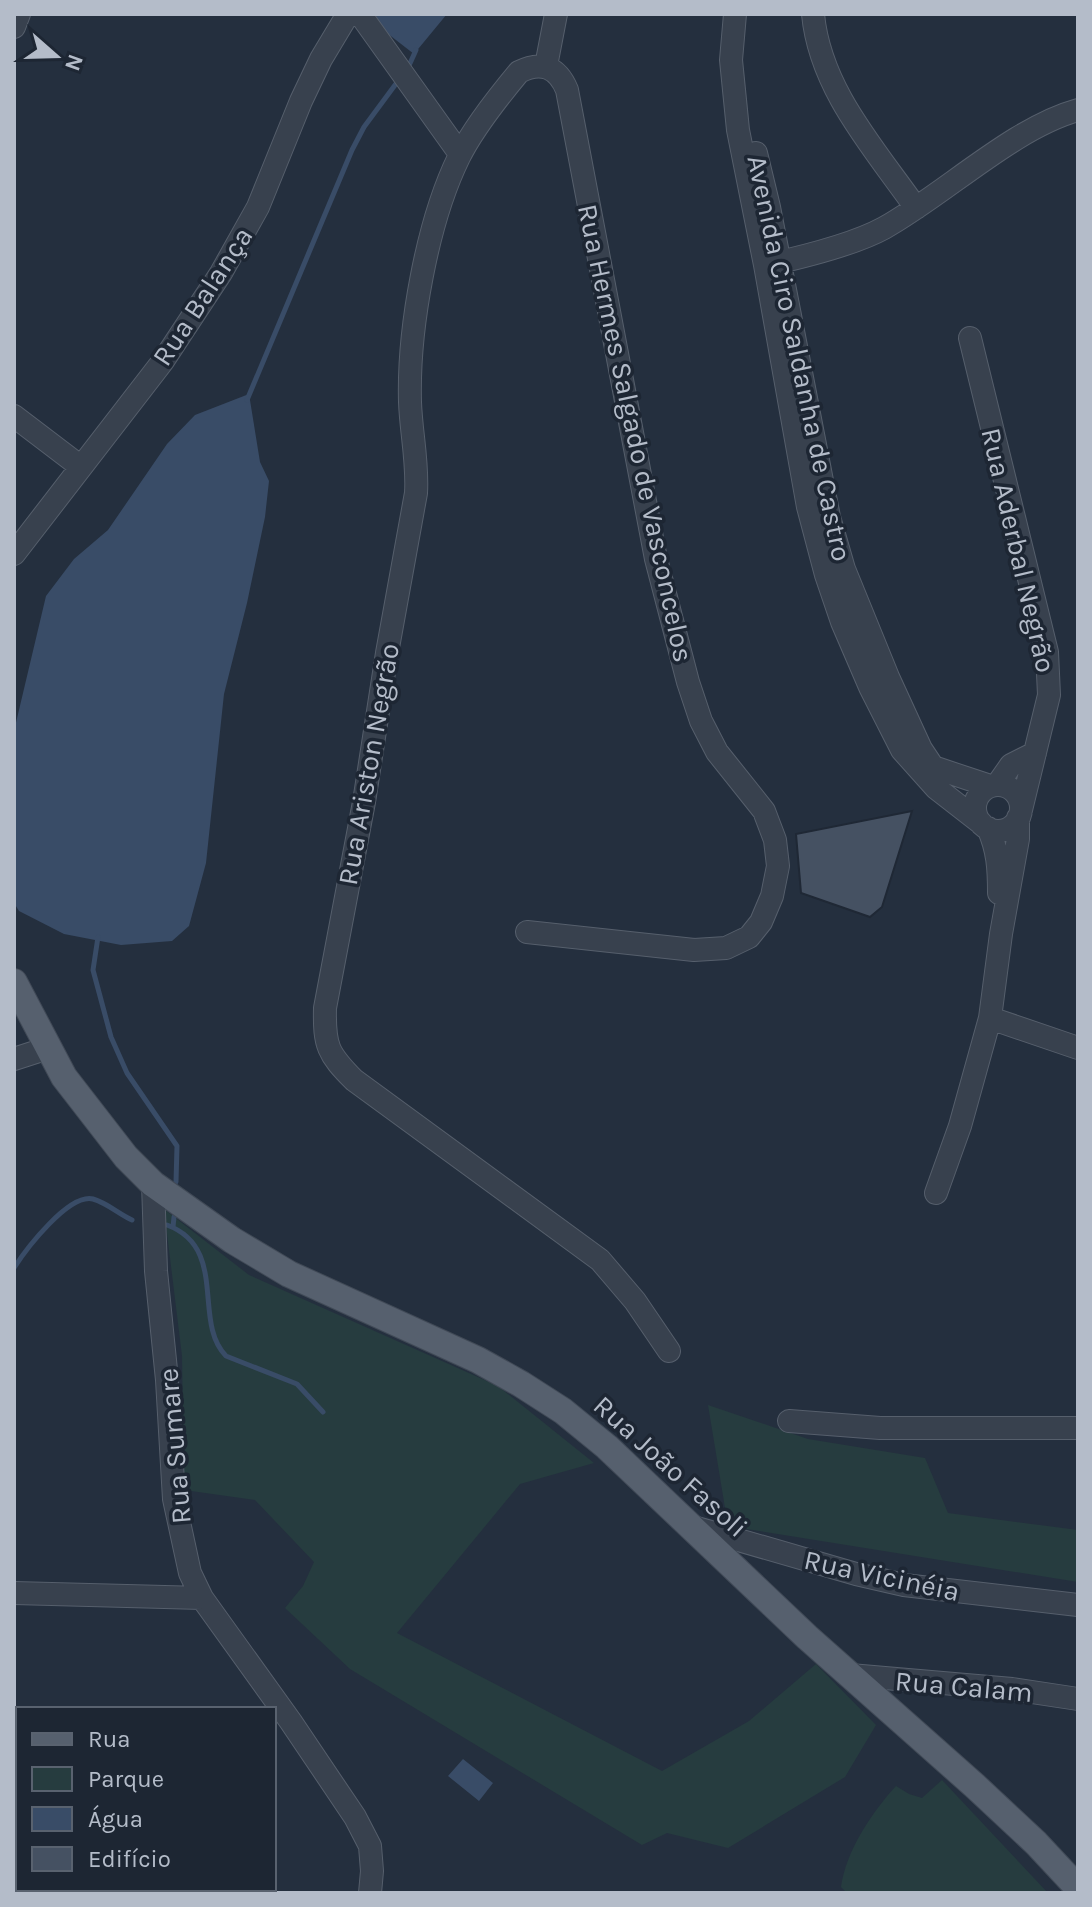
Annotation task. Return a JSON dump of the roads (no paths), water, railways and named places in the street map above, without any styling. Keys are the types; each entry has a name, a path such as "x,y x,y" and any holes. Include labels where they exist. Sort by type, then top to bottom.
{"main road":[{"name":"Rua João Fasoli","path":"14,982 64,1077 103,1130 153,1184 232,1240 289,1274 478,1360 563,1411 607,1447 850,1675 975,1786 1036,1843 1078,1888"}],"street":[{"path":"14,27 19,14"},
{"name":"Rua Balança","path":"14,554 163,361 221,273 258,207 321,59 348,14"},
{"path":"360,14 460,154"},
{"path":"546,66 556,14"},
{"name":"Avenida Ciro Saldanha de Castro","path":"735,14 731,60 738,130 844,569 902,750 924,776 984,826"},
{"name":"Avenida Ciro Saldanha de Castro","path":"749,14 744,72 772,264"},
{"path":"813,14 816,42 833,84 916,208"},
{"name":"Rua Ariston Negrão","path":"546,66 519,72 460,154 445,189 429,242 412,338 410,404 417,468 416,493 364,802 325,1008 325,1033 332,1058 354,1080 600,1260 635,1301 669,1351"},
{"name":"Rua Hermes Salgado de Vasconcelos","path":"527,932 694,950 726,948 749,937 761,922 772,896 778,866 775,840 764,811 717,752 701,721 688,682 656,559 567,90 560,75 546,66"},
{"path":"772,264 881,229 1024,134 1060,115 1078,110"},
{"name":"Rua Aderbal Negrão","path":"936,1193 960,1126 990,1018 1020,814 1049,695 1047,652 970,338"},
{"path":"14,416 81,467"},
{"name":"Avenida Ciro Saldanha de Castro","path":"879,682 933,767 994,786"},
{"path":"1001,934 998,859 995,844 977,817 976,802 983,790 994,786 1011,765 1035,753"},
{"path":"984,826 1005,829 1020,814 1015,792 994,786"},
{"path":"990,1018 1078,1048"},
{"path":"14,1059 48,1048"},
{"name":"Rua Sumare","path":"153,1184 156,1271 174,1499 190,1573 202,1598 355,1817 370,1846 372,1892"},
{"path":"789,1421 880,1428 1078,1428"},
{"name":"Rua Vicinéia","path":"690,1526 904,1585 1078,1605"},
{"path":"14,1593 202,1598"},
{"name":"Rua Calam","path":"850,1675 1012,1689 1078,1699"}],"water":[{"path":"375,14 447,14 414,54 383,30"},
{"path":"249,394 260,462 269,481 265,517 224,694 206,863 189,926 172,941 121,945 64,934 19,911 14,903 14,731 46,596 74,559 108,530 167,444 195,415"},
{"path":"463,1759 493,1783 479,1801 448,1776"}],"waterway":[{"path":"407,70 416,50"},
{"path":"247,400 352,150 364,127 398,81"},
{"path":"98,937 93,970 111,1037 127,1073 177,1146 176,1182"},
{"path":"14,1268 49,1224 83,1199 98,1201 132,1220"},
{"path":"173,1227 174,1217"},
{"path":"167,1225 186,1236 198,1250 204,1268 211,1324 216,1342 226,1356 297,1384 323,1412"}]}
